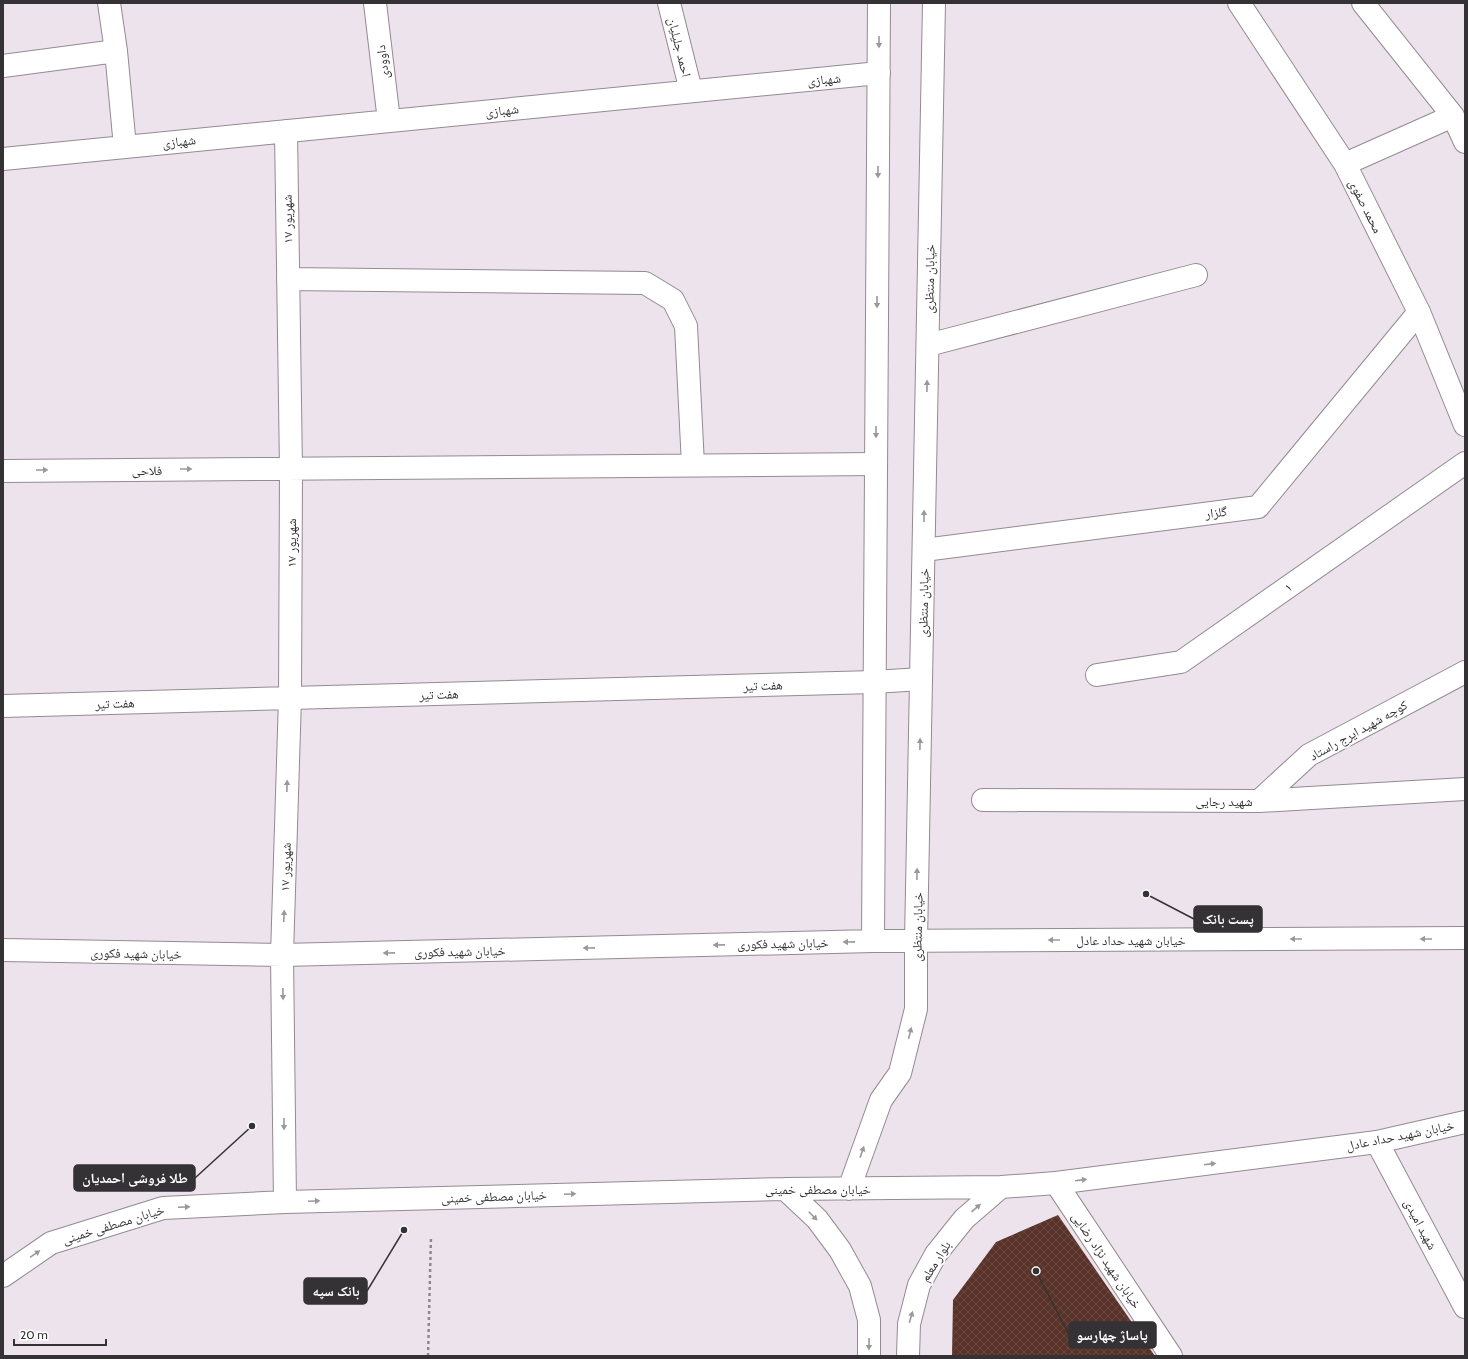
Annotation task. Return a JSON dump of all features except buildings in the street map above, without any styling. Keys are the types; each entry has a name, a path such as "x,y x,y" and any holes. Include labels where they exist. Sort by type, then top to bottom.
{"street":[{"path":"109,3 116,51 125,147"},
{"name":"داوودی","path":"375,3 389,121"},
{"name":"احمد جلیلیان","path":"669,3 691,91"},
{"path":"873,941 879,3"},
{"name":"خیابان منتظری","path":"849,1189 881,1100 900,1073 916,1009 916,941 934,3"},
{"name":"محمد صفوی","path":"1239,3 1345,164 1419,312 1465,424"},
{"path":"1363,3 1452,116 1465,142"},
{"path":"3,66 116,51"},
{"name":"شهبازی","path":"3,159 879,73"},
{"path":"1345,164 1452,116"},
{"name":"۱۷ شهریور","path":"285,1202 282,955 290,698 291,469 286,131"},
{"path":"928,345 1196,275"},
{"path":"288,279 645,283 673,300 686,326 693,465"},
{"name":"گلزار","path":"924,550 1258,507 1419,312"},
{"name":"۱","path":"1096,675 1181,662 1465,463"},
{"name":"فلاحی","path":"3,471 876,464"},
{"name":"کوچه شهید ایرج راستاد","path":"1259,801 1309,755 1465,672"},
{"name":"هفت تیر","path":"3,706 874,682 921,679"},
{"name":"شهید رجایی","path":"983,800 1259,801 1465,789"},
{"name":"خیابان شهید حداد عادل","path":"916,941 1465,938"},
{"name":"خیابان شهید فکوری","path":"3,950 282,955 916,941"},
{"name":"خیابان شهید حداد عادل","path":"1001,1187 1056,1183 1377,1142 1465,1122"},
{"name":"شهید امیدی","path":"1377,1142 1465,1307"},
{"name":"خیابان شهید نژاد رضایی","path":"1056,1183 1171,1356"},
{"name":"خیابان مصطفی خمینی","path":"3,1276 51,1243 163,1208 285,1202 785,1189 1001,1187"},
{"name":"بلوار معلم","path":"908,1356 908,1324 919,1285 936,1254 964,1219 1001,1187"},
{"path":"785,1189 817,1219 840,1250 860,1286 870,1320 869,1356"}],"path":[{"path":"428,1356 431,1236"}],"place":[{"name":"پست بانک","path":"1146,894"},
{"name":"طلا فروشی احمدیان","path":"252,1126"},
{"name":"بانک سپه","path":"404,1230"},
{"name":"پاساژ چهارسو","path":"1036,1271"}]}
